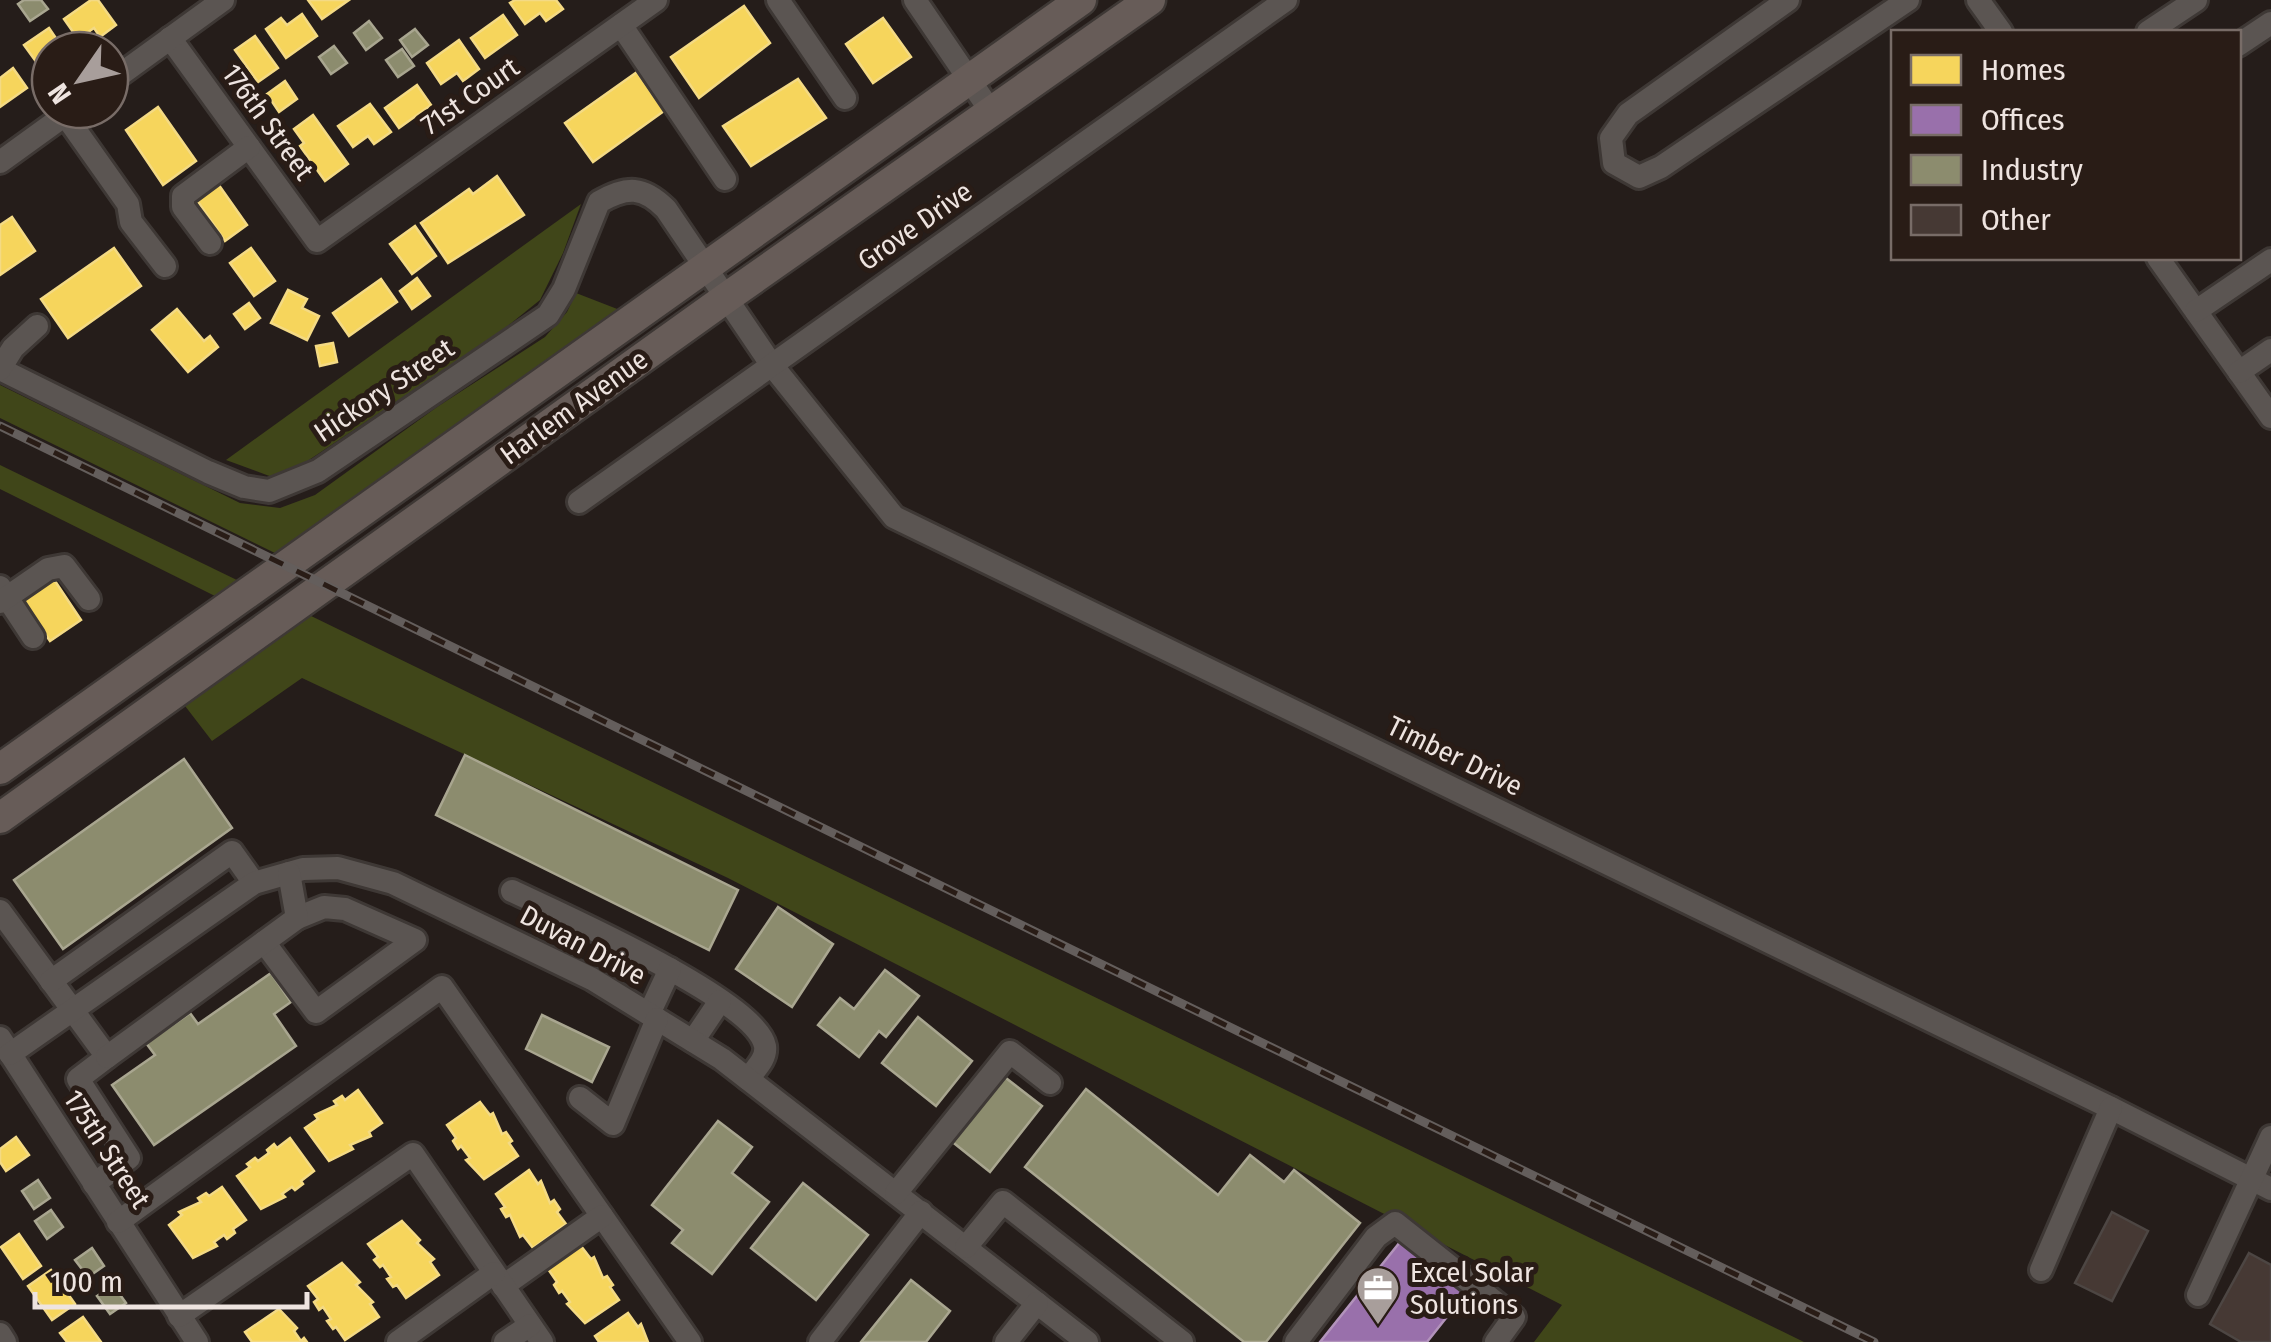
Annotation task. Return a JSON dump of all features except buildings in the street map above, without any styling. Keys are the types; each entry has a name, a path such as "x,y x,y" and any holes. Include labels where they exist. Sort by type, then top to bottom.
{"main road":[{"name":"Harlem Avenue","path":"0,818 1150,0"},
{"name":"Harlem Avenue","path":"0,769 1078,1"}],"street":[{"path":"130,67 223,0"},
{"name":"71st Court","path":"318,241 656,0"},
{"path":"778,0 846,98"},
{"path":"914,0 992,112"},
{"name":"Grove Drive","path":"579,502 1286,0"},
{"path":"1788,0 1628,114 1611,138 1614,163 1639,177 1662,166 1908,0"},
{"path":"1978,0 2000,30"},
{"path":"2151,30 2196,0"},
{"path":"2241,43 2271,23"},
{"path":"621,25 725,179"},
{"name":"176th Street","path":"170,38 318,241"},
{"path":"0,162 44,130"},
{"path":"80,130 128,204 131,222 165,266"},
{"path":"210,243 183,208 183,196 249,147"},
{"name":"Hickory Street","path":"0,369 208,472 244,487 269,491 318,471 548,314 564,289 592,212 599,202 615,193 643,190 653,196 704,267"},
{"path":"2159,260 2271,416"},
{"path":"2196,311 2271,260"},
{"name":"Timber Drive","path":"704,267 771,364 894,517 2260,1184"},
{"path":"0,369 13,348 37,326"},
{"path":"2239,372 2271,350"},
{"path":"32,637 2,595 48,569 64,566 88,600"},
{"path":"50,981 232,852 254,883"},
{"name":"Duvan Drive","path":"5,1046 72,1010 254,883 303,868 338,868 393,884 552,960 607,988 693,1041 748,1079 1087,1342"},
{"path":"289,873 296,918"},
{"path":"512,890 670,969 751,1023 764,1042 764,1057 748,1079"},
{"path":"176,892 198,923"},
{"path":"94,1184 130,1158 78,1080 107,1056 296,918 324,907 345,910 415,940 316,1012 264,942"},
{"path":"0,912 107,1056"},
{"path":"552,960 570,920"},
{"path":"607,988 628,948"},
{"path":"580,1098 613,1124 670,969"},
{"path":"118,1222 442,987 690,1342"},
{"path":"693,1041 720,1001"},
{"name":"175th Street","path":"5,1046 197,1342"},
{"path":"896,1194 1010,1052 1050,1083"},
{"path":"2042,1270 2111,1108"},
{"path":"2198,1295 2260,1184 2271,1137"},
{"path":"178,1316 413,1154 536,1333 506,1342"},
{"path":"966,1247 1003,1202 1182,1342"},
{"path":"820,1342 921,1212"},
{"path":"398,1342 602,1216"},
{"path":"1296,1342 1376,1237 1395,1224 1514,1317 1496,1342"},
{"path":"1006,1342 1037,1303"},
{"path":"0,1334 5,1342"}],"green space":[{"path":"581,204 540,300 499,333 297,468 272,477 226,460"},
{"path":"576,293 625,312 281,556 0,418 0,385 240,503 280,508 315,495 437,407 545,337 567,312"},
{"path":"0,465 241,582 221,599 0,489"},
{"path":"307,614 1804,1342 1534,1342 1562,1305 728,878 302,678 212,741 182,702"}],"railway":[{"path":"0,426 1874,1342"}],"place":[{"name":"Excel Solar Solutions","path":"1378,1326"}]}
